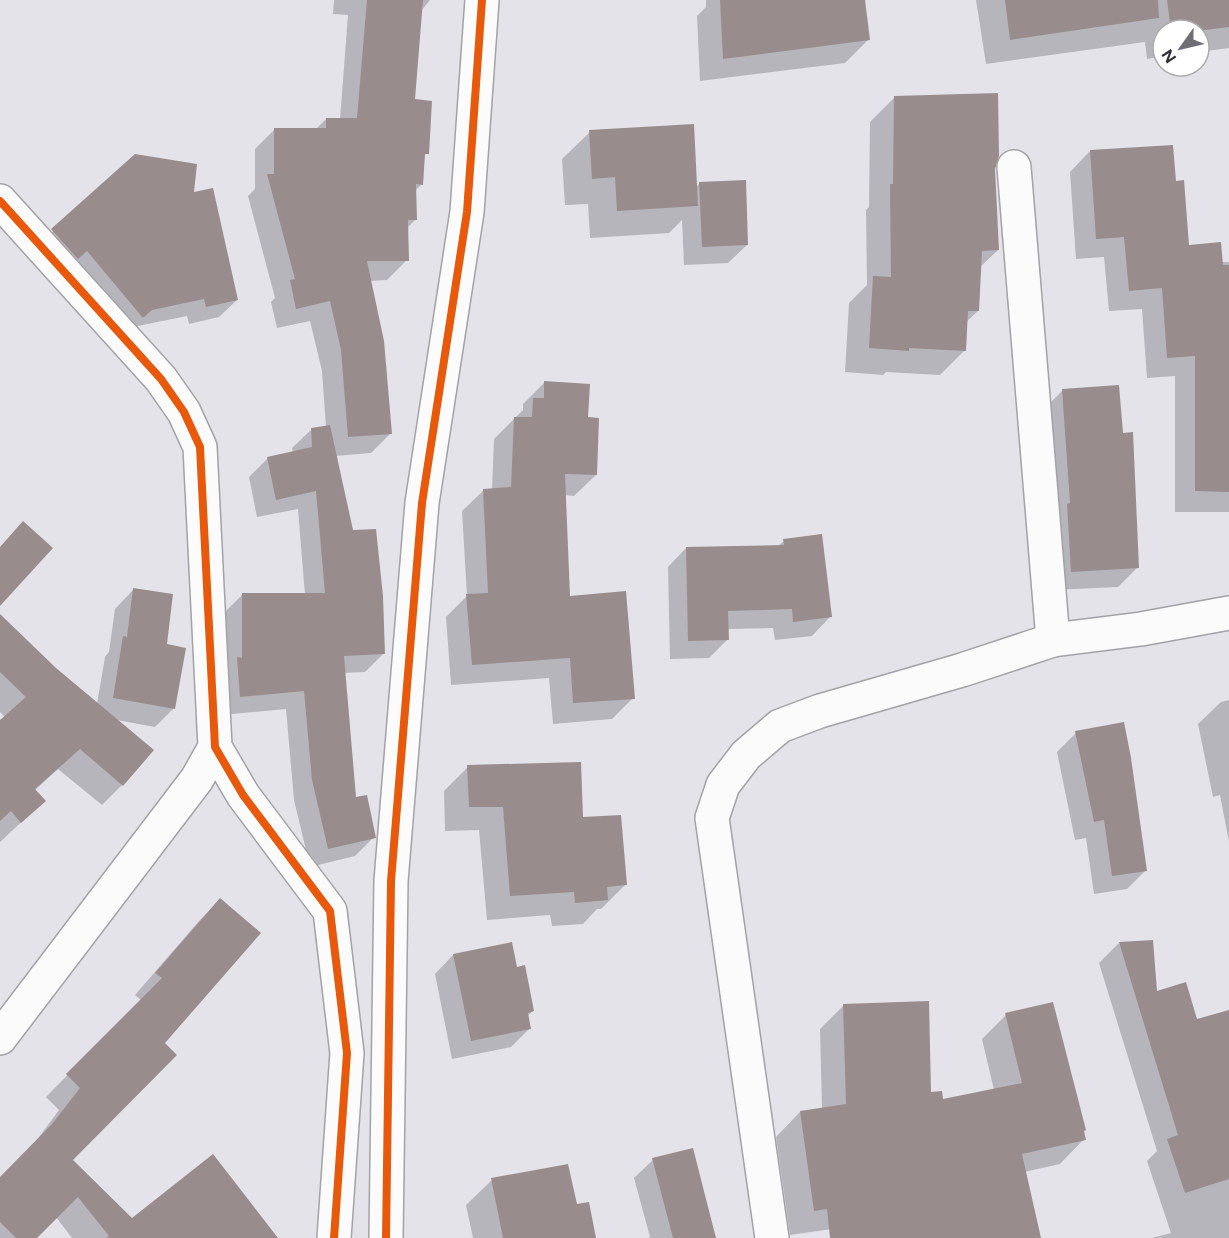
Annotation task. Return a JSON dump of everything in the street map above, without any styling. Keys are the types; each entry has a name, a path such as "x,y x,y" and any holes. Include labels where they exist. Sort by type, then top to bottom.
{"street":[{"path":"386,1238 392,869 422,503 467,212 482,0"},
{"path":"1014,167 1053,640"},
{"path":"0,201 161,379 184,412 200,447 215,747 243,795 330,911 346,1053 334,1238"},
{"path":"772,1238 712,818 723,785 746,755 780,726 820,711 962,670 1053,640 1229,613"},
{"path":"0,1038 197,779 215,747"}],"building":[{"path":"367,0 423,0 415,99 432,101 429,154 425,154 423,185 416,184 417,220 408,220 409,261 367,261 384,341 392,434 348,437 341,350 330,301 296,309 290,280 295,279 267,174 274,174 274,128 326,128 326,118 357,118"},
{"path":"720,0 865,0 870,40 723,59"},
{"path":"1005,0 1158,0 1159,18 1010,40"},
{"path":"1167,0 1229,0 1229,27 1211,29 1211,18 1169,18"},
{"path":"998,93 999,156 995,169 999,250 982,251 979,311 968,311 966,351 869,348 873,276 891,277 890,184 893,184 894,96"},
{"path":"694,124 698,206 617,211 615,177 592,179 589,130"},
{"path":"1173,145 1176,181 1184,180 1189,245 1221,242 1223,265 1229,265 1229,492 1195,491 1195,356 1167,358 1162,288 1129,291 1124,237 1096,239 1090,150"},
{"path":"135,154 197,164 194,192 213,188 238,300 206,307 204,299 152,310 143,318 87,251 78,259 51,229"},
{"path":"746,180 748,245 702,247 699,182"},
{"path":"544,381 590,384 588,417 599,418 597,475 565,474 570,596 626,591 635,699 573,703 570,658 472,665 466,594 488,593 483,489 511,487 514,417 532,417 533,398 544,398"},
{"path":"1119,385 1123,433 1133,432 1139,568 1071,572 1067,504 1070,503 1062,389"},
{"path":"330,425 353,530 376,529 383,596 385,654 344,656 356,797 367,795 376,838 328,849 312,780 304,691 240,697 237,657 242,658 242,593 325,593 316,491 276,500 267,457 312,447 311,428"},
{"path":"23,521 53,548 0,606 0,547"},
{"path":"822,534 832,617 793,622 792,609 728,611 729,640 688,641 686,547 784,545 783,539"},
{"path":"133,588 173,594 167,644 186,648 175,709 113,698 123,636 127,637"},
{"path":"0,614 56,668 154,750 123,786 80,749 35,789 46,801 21,823 11,811 0,821 0,720 26,697 0,672"},
{"path":"1124,722 1147,871 1112,876 1104,820 1094,822 1075,731"},
{"path":"581,762 583,817 621,815 627,885 607,887 608,900 575,903 574,892 510,896 503,807 469,807 467,765"},
{"path":"220,898 261,933 165,1043 177,1055 73,1160 132,1218 213,1154 278,1238 106,1238 109,1236 78,1197 37,1238 16,1238 0,1222 0,1177 52,1124 80,1088 66,1074 162,978 155,973"},
{"path":"1153,940 1157,991 1186,982 1197,1019 1229,1010 1229,1179 1185,1193 1167,1139 1178,1135 1119,942"},
{"path":"512,942 517,967 525,965 534,1011 528,1013 531,1029 471,1041 453,954"},
{"path":"929,1001 931,1092 942,1091 943,1099 1022,1083 1005,1013 1053,1002 1086,1130 1084,1131 1086,1140 1022,1154 1041,1238 830,1238 827,1209 814,1211 800,1111 846,1104 843,1004"},
{"path":"693,1148 716,1238 673,1238 652,1158"},
{"path":"568,1164 577,1204 589,1202 596,1238 503,1238 491,1178"}],"cycle path":[{"path":"386,1238 391,881 422,503 467,212 482,0"},
{"path":"0,201 161,379 184,412 200,447 215,747 243,795 330,911 347,1053 334,1238"}]}
